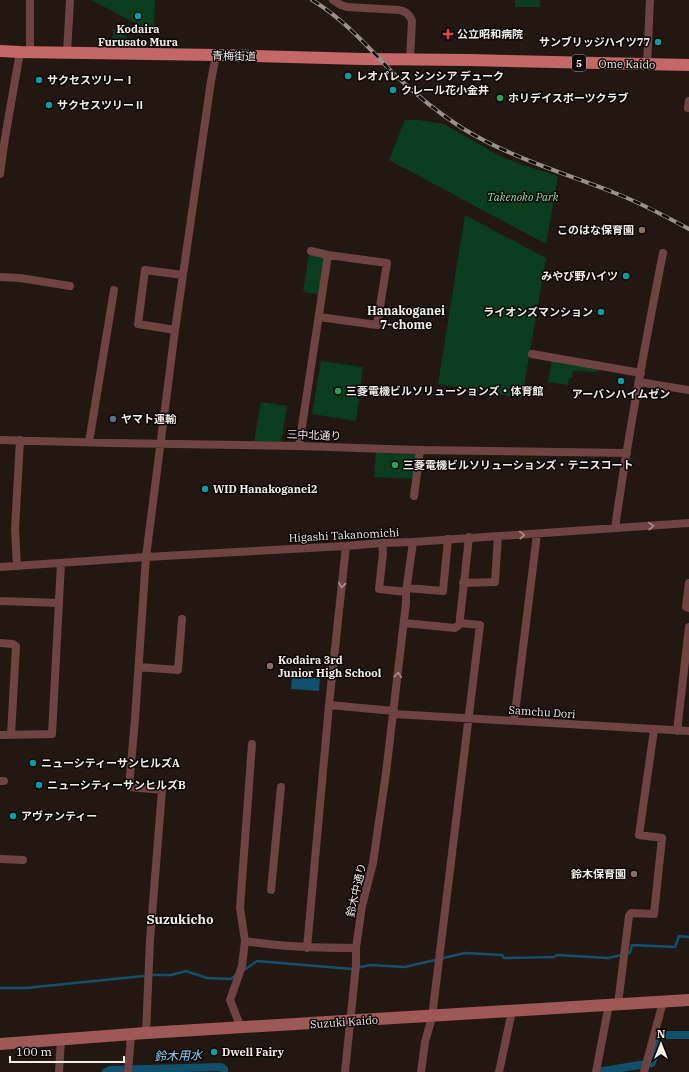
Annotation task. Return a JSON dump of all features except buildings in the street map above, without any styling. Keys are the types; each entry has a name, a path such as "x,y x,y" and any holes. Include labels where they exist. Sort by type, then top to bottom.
{"main road":[{"name":"青梅街道","path":"0,51 410,59"},
{"name":"Ome Kaido","path":"410,59 689,65"},
{"name":"Suzuki Kaido","path":"0,1044 146,1033 689,1000"}],"street":[{"path":"0,174 5,138 25,52 30,0"},
{"path":"67,52 70,0"},
{"path":"333,0 347,7 392,9 406,12 412,21 410,59"},
{"path":"647,64 650,0"},
{"path":"146,1033 150,940 162,790 129,787 146,557 175,330 209,89 216,55"},
{"path":"311,251 328,255 387,263 377,325 319,317"},
{"path":"616,528 639,382 663,253"},
{"path":"299,446 328,255"},
{"path":"175,330 138,324 145,270 183,275"},
{"path":"0,277 20,278 70,286"},
{"path":"89,442 114,290"},
{"path":"532,354 641,373"},
{"path":"639,382 689,390"},
{"name":"三中北通り","path":"0,440 420,450 627,453"},
{"path":"17,566 15,529 20,440"},
{"path":"414,496 420,450"},
{"name":"Higashi Takanomichi","path":"0,567 413,542 689,523"},
{"path":"514,721 537,534"},
{"path":"463,583 495,582 498,536"},
{"path":"404,622 455,628 459,625 469,538"},
{"path":"382,543 379,589 443,591 448,539"},
{"name":"鈴木中通り","path":"345,1072 356,968 356,948 362,906 373,863 394,712 413,542"},
{"path":"307,948 329,705 346,546"},
{"path":"0,735 52,734 62,563"},
{"path":"689,583 686,608 689,608"},
{"path":"0,601 59,603"},
{"path":"139,667 178,670 182,619"},
{"path":"421,1072 425,1042 432,1016 480,625 460,623"},
{"path":"677,731 689,627"},
{"path":"0,643 13,644 16,646 11,735"},
{"name":"Samchu Dori","path":"329,705 469,719 689,731"},
{"path":"596,1071 614,1004 629,916 631,913 654,914 662,838 639,835 654,730"},
{"path":"241,1028 230,1000 241,967 245,941 240,908 252,744"},
{"path":"271,890 281,787"},
{"path":"0,859 24,860"},
{"path":"245,941 307,948 356,948"},
{"path":"645,1067 663,1002"},
{"path":"499,1072 512,1011"},
{"path":"128,1069 131,1035"},
{"path":"59,1072 62,1040"}],"green space":[{"name":"Kodaira Furusato Mura","path":"91,0 155,0 154,33"},
{"path":"515,0 540,0 540,7 515,7"},
{"path":"113,29 147,48 113,46"},
{"name":"Takenoko Park","path":"405,120 419,120 444,124 500,156 558,176 546,244 389,160"},
{"path":"465,215 546,258 522,398 438,384"},
{"path":"309,254 330,257 324,295 303,292"},
{"path":"552,360 599,368 598,372 573,371 572,378 569,378 568,385 548,382"},
{"name":"三菱電機ビルソリューションズ・体育館","path":"321,361 363,367 356,421 312,414"},
{"path":"261,402 287,406 281,442 254,442"},
{"name":"三菱電機ビルソリューションズ・テニスコート","path":"376,452 418,454 414,479 374,477"}],"water":[{"path":"292,677 320,678 319,691 291,689"}],"waterway":[{"path":"244,970 257,961 352,969 370,965 405,967 465,953 502,955 504,958 554,957 557,955 608,958 630,953 632,945 675,947 679,936 689,937"},
{"path":"0,988 26,988 153,975 171,975 186,971 207,978 231,979 236,975"},
{"name":"鈴木用水","path":"597,1072 652,1063 658,1040 663,1035 689,1035"},
{"name":"鈴木用水","path":"106,1072 110,1070 221,1067 224,1069 224,1072"}],"railway":[{"path":"312,0 335,16 365,43 393,73 417,95 462,128 499,148 634,201 689,229"}],"place":[{"name":"Kodaira Furusato Mura","path":"138,16"},
{"name":"公立昭和病院","path":"448,34"},
{"name":"サンブリッジハイツ77","path":"658,42"},
{"name":"レオパレス シンシア デューク","path":"348,76"},
{"name":"サクセスツリーⅠ","path":"39,80"},
{"name":"クレール花小金井","path":"393,90"},
{"name":"ホリデイスポーツクラブ","path":"500,98"},
{"name":"サクセスツリーⅡ","path":"49,105"},
{"name":"このはな保育園","path":"642,230"},
{"name":"みやび野ハイツ","path":"626,276"},
{"name":"ライオンズマンション","path":"601,312"},
{"name":"アーバンハイムゼン","path":"621,381"},
{"name":"三菱電機ビルソリューションズ・体育館","path":"338,391"},
{"name":"ヤマト運輸","path":"113,419"},
{"name":"三菱電機ビルソリューションズ・テニスコート","path":"395,465"},
{"name":"WID Hanakoganei2","path":"205,489"},
{"name":"Kodaira 3rd Junior High School","path":"270,666"},
{"name":"ニューシティーサンヒルズA","path":"33,763"},
{"name":"ニューシティーサンヒルズB","path":"39,785"},
{"name":"アヴァンティー","path":"13,816"},
{"name":"鈴木保育園","path":"634,874"},
{"name":"Dwell Fairy","path":"214,1052"}],"district":[{"name":"Hanakoganei 7-chome","path":"406,318"},
{"name":"Suzukicho","path":"180,919"}]}
